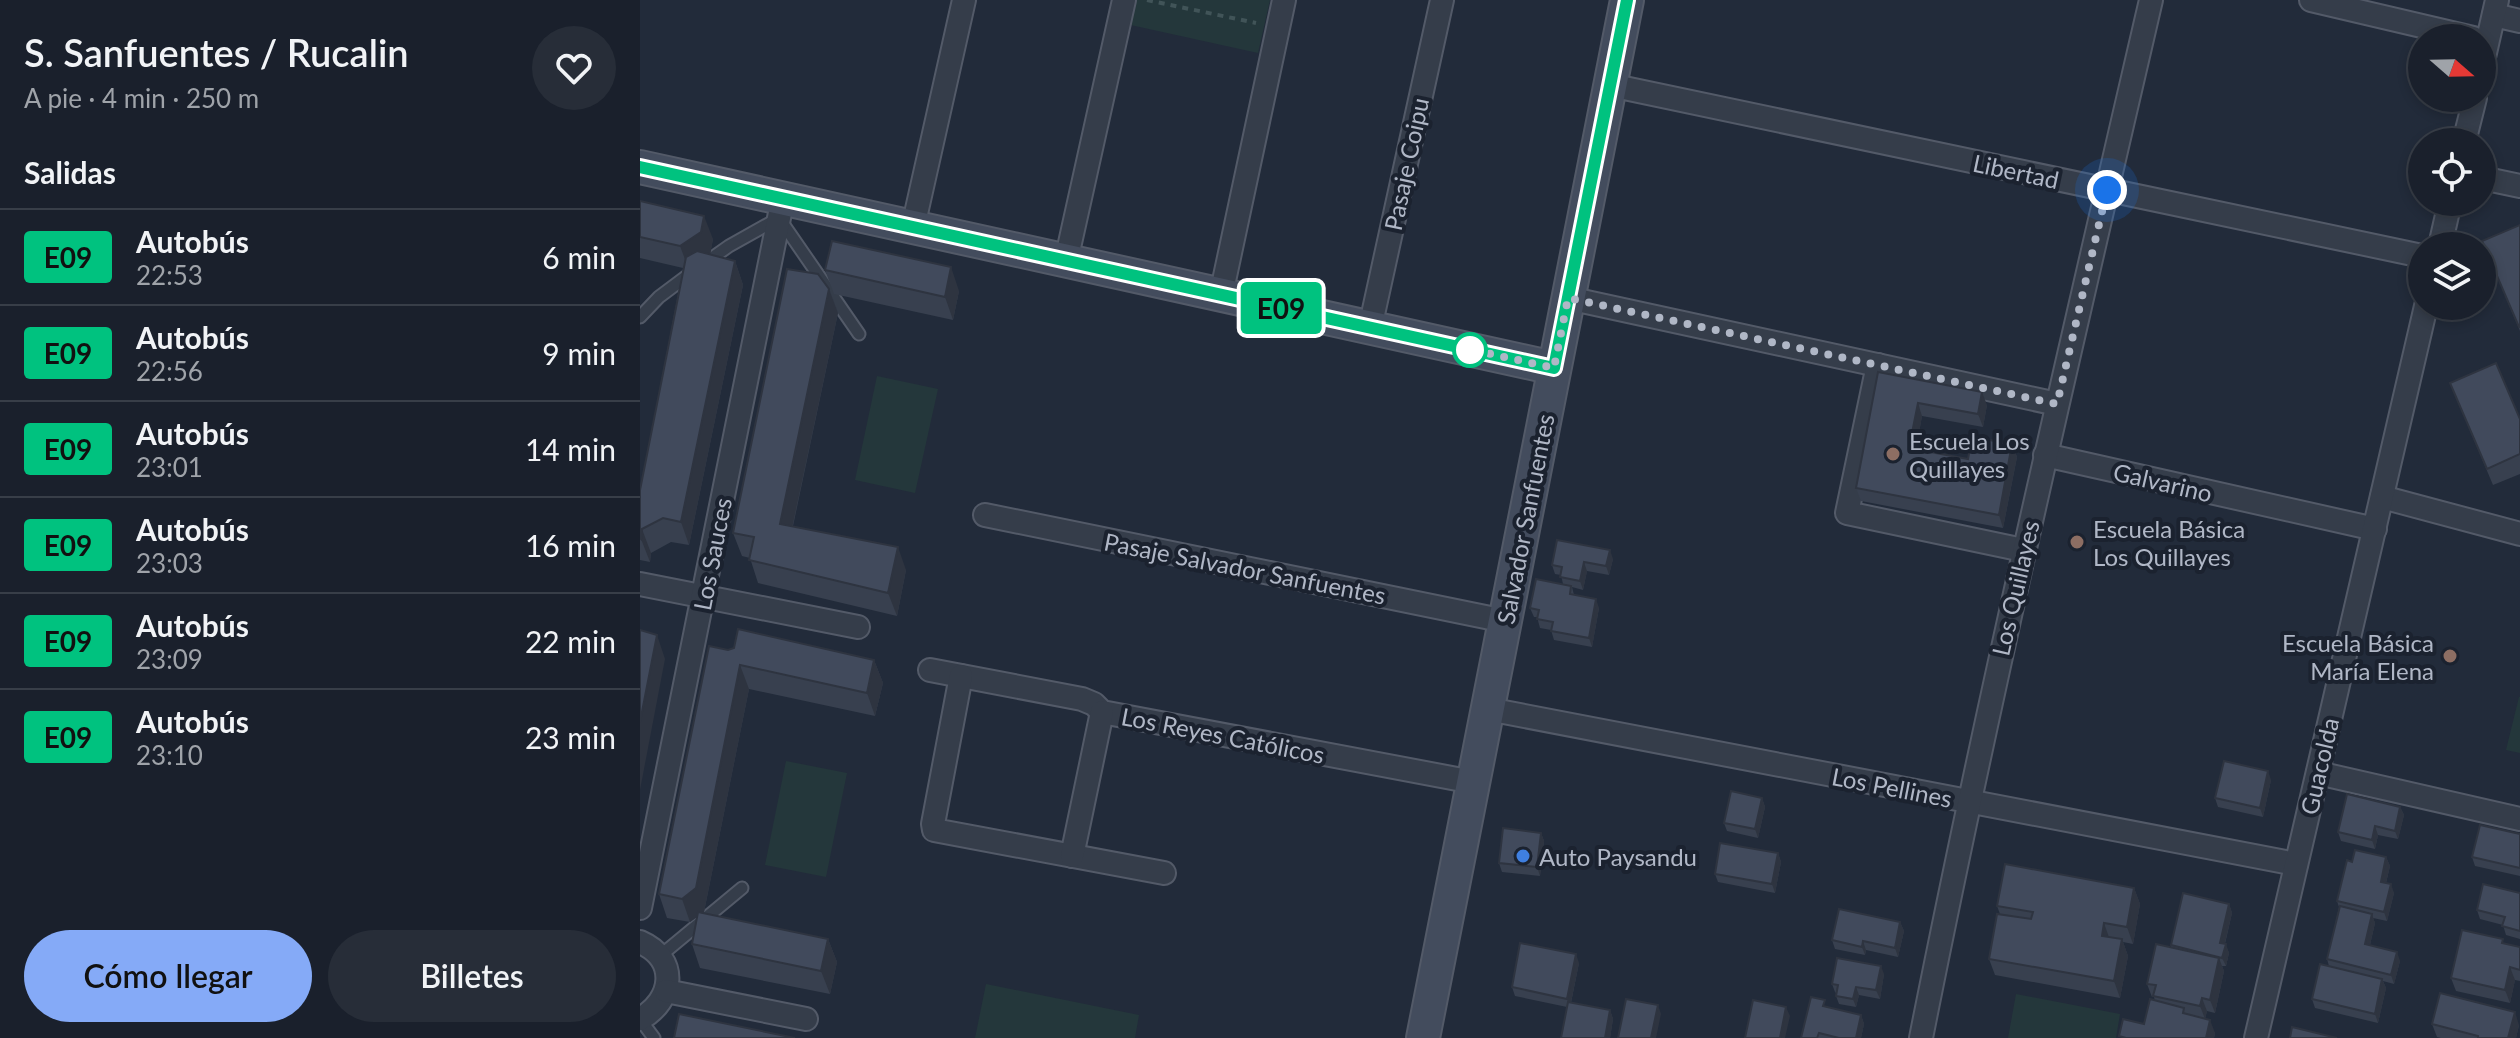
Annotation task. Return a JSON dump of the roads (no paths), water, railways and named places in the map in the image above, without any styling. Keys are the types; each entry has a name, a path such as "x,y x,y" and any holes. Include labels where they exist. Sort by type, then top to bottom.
{"street":[{"path":"913,227 964,0"},
{"path":"1066,261 1124,0"},
{"path":"1221,295 1284,0"},
{"name":"Pasaje Coipu","path":"1370,328 1442,0"},
{"name":"Salvador Sanfuentes","path":"1423,1038 1627,0"},
{"name":"Los Quillayes","path":"1921,1038 1968,801 2023,550 2151,0"},
{"path":"2311,0 2413,24"},
{"path":"2496,8 2520,21"},
{"name":"Libertad","path":"1610,85 2408,253"},
{"path":"640,167 781,208 913,227 1554,368"},
{"path":"2496,181 2520,186"},
{"name":"Los Sauces","path":"640,908 781,208"},
{"path":"1568,298 2057,404"},
{"name":"Guacolda","path":"2256,1038 2423,320"},
{"path":"1878,365 1847,513 2023,550"},
{"name":"Galvarino","path":"2045,455 2375,529"},
{"path":"2382,497 2520,534"},
{"name":"Pasaje Salvador Sanfuentes","path":"985,515 1505,621"},
{"path":"640,584 858,627"},
{"name":"Los Reyes Católicos","path":"930,670 1082,699 1102,712 1473,782"},
{"path":"961,676 934,830 1164,873"},
{"name":"Los Pellines","path":"1488,709 2296,864"},
{"path":"1072,856 1102,712"},
{"path":"2318,773 2520,819"},
{"path":"640,942 653,948 660,956 668,979 661,1003 652,1013 640,1019"},
{"path":"666,991 806,1019"}],"lane":[{"path":"640,317 659,297 781,208 859,334"},
{"path":"660,956 742,888"},
{"path":"640,1019 654,1038"}],"place":[{"name":"Escuela Los Quillayes","path":"1893,454"},
{"name":"Escuela Básica Los Quillayes","path":"2077,542"},
{"name":"Escuela Básica María Elena","path":"2450,656"},
{"name":"Auto Paysandu","path":"1523,856"}]}
